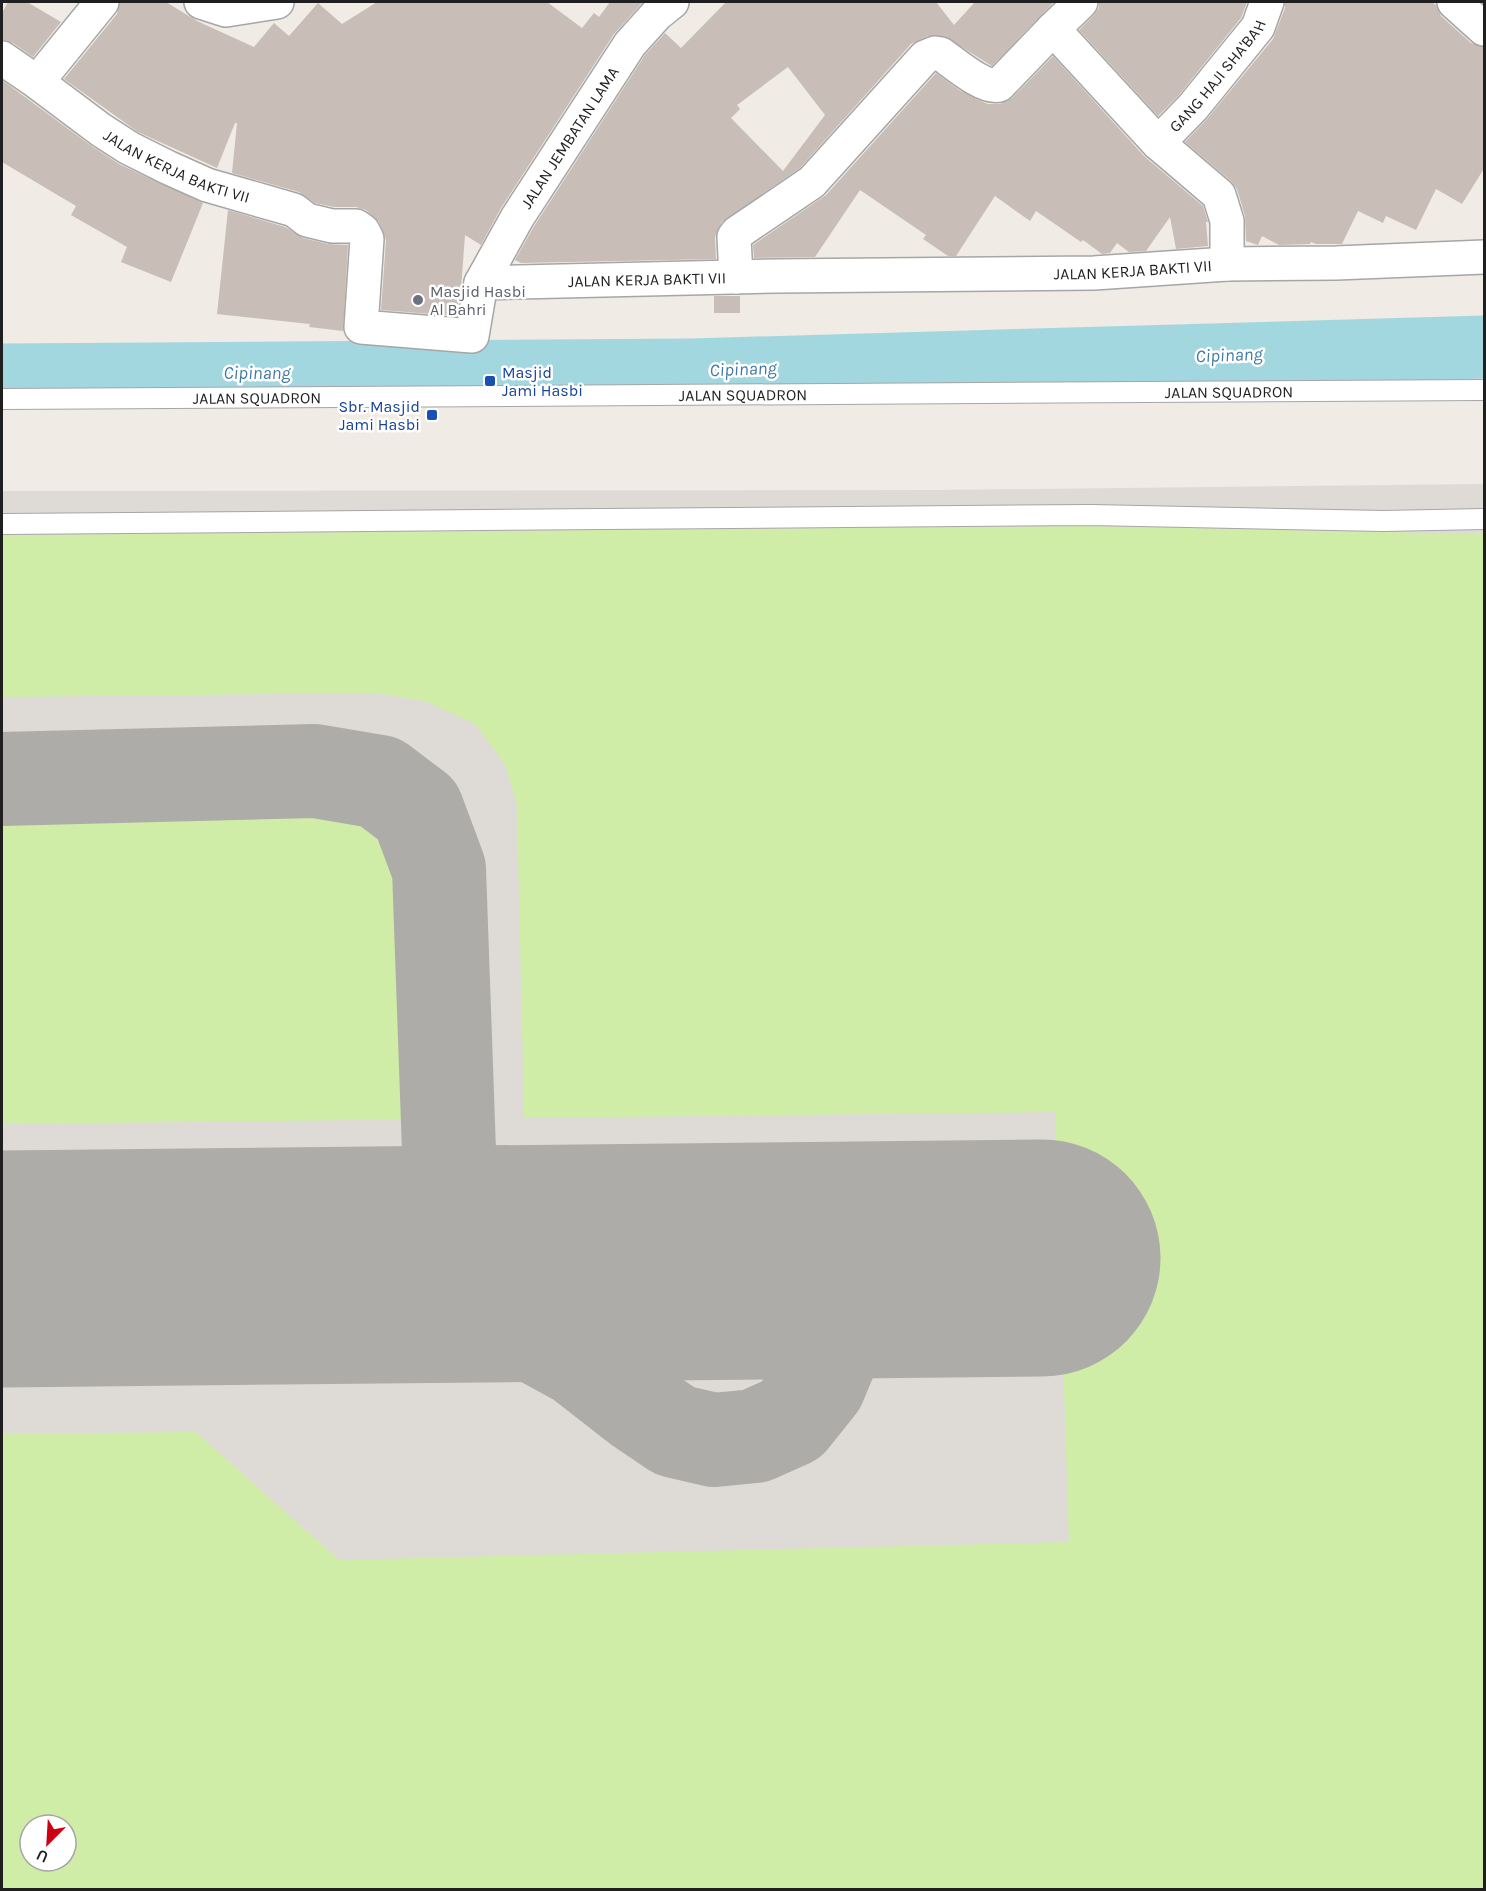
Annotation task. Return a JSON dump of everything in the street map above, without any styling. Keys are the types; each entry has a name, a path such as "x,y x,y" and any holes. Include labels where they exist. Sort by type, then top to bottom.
{"street":[{"path":"37,82 102,2"},
{"path":"201,2 226,10 277,2"},
{"name":"JALAN JEMBATAN LAMA","path":"481,282 517,218 630,44 657,14 672,2"},
{"path":"736,277 734,237 737,233 812,182 925,57 935,53 941,54 985,84 993,87 999,85 1081,2"},
{"name":"GANG HAJI SHA'BAH","path":"1158,143 1193,107 1258,27 1267,2"},
{"path":"1053,29 1158,143 1219,195 1227,221 1227,264"},
{"name":"JALAN KERJA BAKTI VII","path":"2,58 129,148 192,179 228,192 294,210 307,220 332,226 356,226 367,239 361,327 472,336 481,282 1094,273 1227,264 1336,263 1485,257"}],"lane":[{"name":"JALAN SQUADRON","path":"2,399 1485,390"},
{"path":"2,524 1091,515 1383,521 1485,519"}],"shaded area":[{"path":"1484,484 1484,1889 2,1889 2,491 938,490"}],"green space":[{"path":"1089,526 1484,534 1484,1883 1479,1890 2,1889 2,1434 196,1432 339,1560 1069,1542 1055,1112 524,1118 517,805 505,764 475,724 425,701 374,693 2,697 2,535"},
{"path":"315,771 380,782 417,810 439,869 445,1047 444,1119 2,1124 2,779"}],"building":[{"path":"8,2 27,2 61,22 33,57 13,43 2,40 2,13"},
{"path":"120,2 166,2 197,21 254,47 274,23 289,36 318,3 342,24 377,2 547,2 582,28 594,13 599,17 610,2 643,2 614,34 501,208 481,245 465,235 461,289 456,316 381,310 386,240 379,222 366,210 315,203 299,192 232,173 237,123 235,123 217,168 138,132 64,79 117,14"},
{"path":"726,2 936,2 954,25 975,2 1054,2 992,66 944,36 928,36 911,44 800,168 722,222 715,237 716,259 521,263 515,260 533,228 645,55 665,33 681,48","holes":["788,67 825,115 783,171 731,118 740,109 737,105"]},
{"path":"1099,2 1247,2 1241,18 1179,95 1158,116 1079,30 1099,8"},
{"path":"1285,2 1432,2 1441,16 1471,43 1485,47 1485,167 1462,204 1436,189 1416,230 1386,216 1383,223 1358,211 1342,244 1311,242 1310,244 1279,245 1262,236 1258,245 1246,241 1245,216 1237,189 1231,181 1185,142 1273,39 1285,8"},
{"path":"1053,56 1144,156 1203,206 1208,222 1206,222 1208,246 1176,249 1170,217 1146,251 1129,252 1117,243 1110,253 1102,254 1036,211 1030,221 995,196 956,256 948,256 923,239 926,235 860,190 815,257 754,258 753,245 826,195 936,73 959,90 978,100 988,104 1000,104 1012,98"},
{"path":"2,80 119,164 203,203 171,282 121,262 127,247 71,215 76,206 2,162"},
{"path":"228,210 285,227 303,238 328,244 348,245 343,331 309,327 310,324 217,314"},
{"path":"714,296 740,296 740,313 714,313"}],"waterway":[{"name":"Cipinang","path":"2,375 690,370 1484,347"}],"taxiway":[{"path":"2,779 315,771 380,782 417,810 439,869 453,1264"},
{"path":"303,1266 392,1284 457,1302 513,1324 579,1360 638,1406 675,1431 714,1440 755,1436 791,1420 819,1385 834,1349 837,1309 821,1260 798,1230 771,1212 730,1201 689,1204 553,1263"}],"runway":[{"path":"2,1269 1042,1258"}],"place":[{"name":"Masjid Hasbi Al Bahri","path":"418,300"},
{"name":"Masjid Jami Hasbi","path":"490,381"},
{"name":"Sbr. Masjid Jami Hasbi","path":"432,415"}]}
